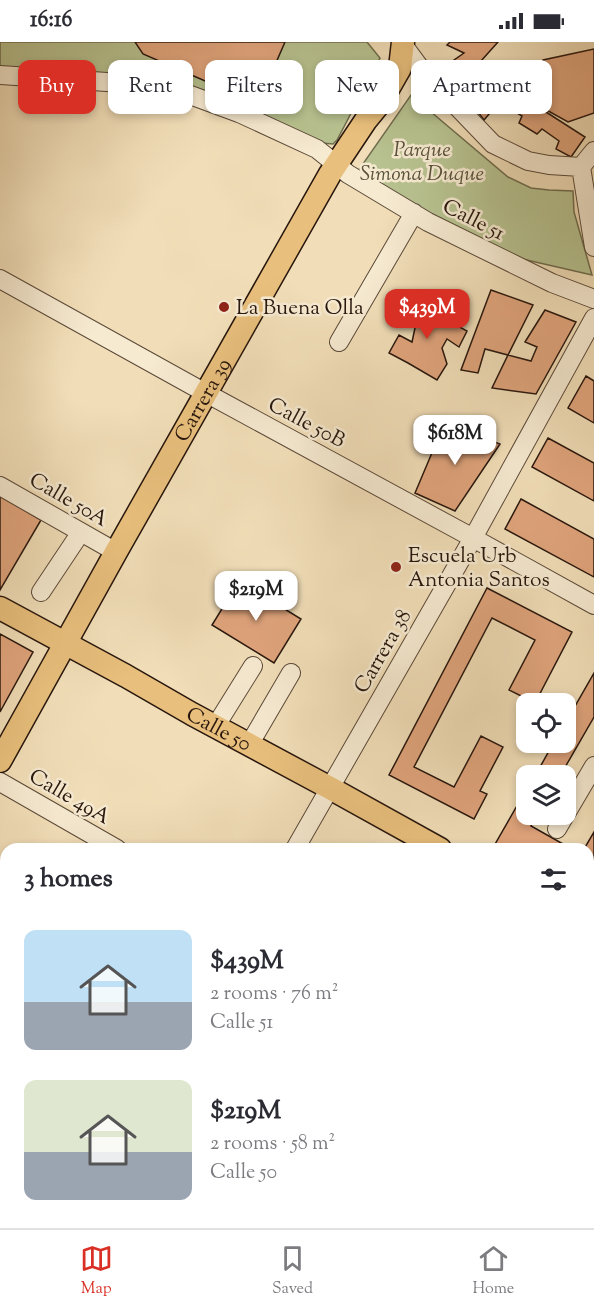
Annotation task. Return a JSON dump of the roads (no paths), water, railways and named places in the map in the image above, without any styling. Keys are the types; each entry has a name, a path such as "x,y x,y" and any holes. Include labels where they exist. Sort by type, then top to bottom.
{"main road":[{"name":"Carrera 39","path":"3,749 66,644 336,165 380,103 400,68 402,42"},
{"name":"Calle 50","path":"0,608 429,843"}],"street":[{"path":"402,42 421,69 493,144 528,161 549,165 580,166 594,151"},
{"name":"Calle 51","path":"0,75 122,83 182,92 239,113 317,149 348,174 465,240 552,283 594,299"},
{"path":"580,166 594,247"},
{"path":"339,342 414,213"},
{"name":"Calle 50B","path":"0,279 594,605"},
{"name":"Carrera 38","path":"298,843 473,538 594,318"},
{"name":"Calle 50A","path":"0,486 116,552"},
{"path":"41,592 81,532"},
{"path":"215,726 253,666"},
{"path":"249,745 291,673"},
{"path":"557,829 594,766"},
{"name":"Calle 49A","path":"0,782 107,843"}],"place":[{"name":"La Buena Olla","path":"224,307"},
{"name":"Escuela Urb Antonia Santos","path":"396,567"}],"park label":[{"name":"Parque Simona Duque","path":"422,161"}]}
